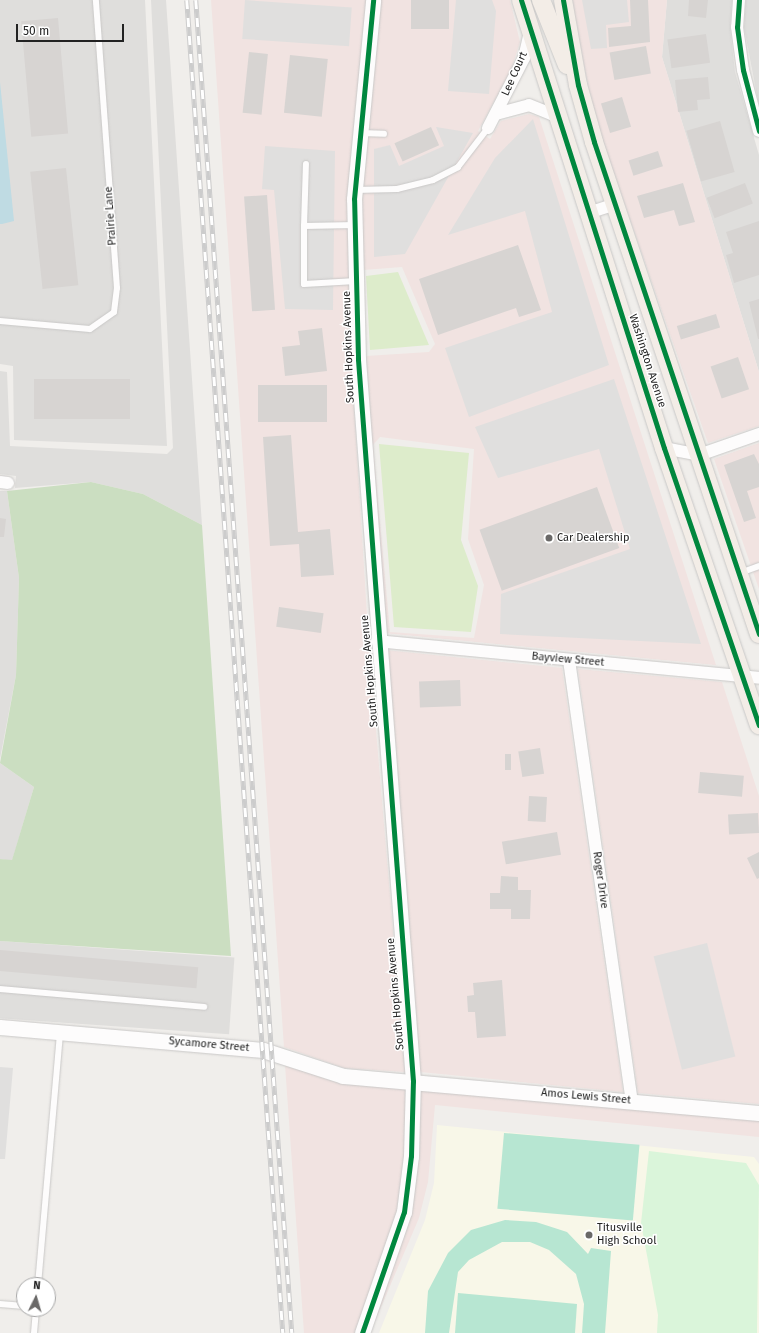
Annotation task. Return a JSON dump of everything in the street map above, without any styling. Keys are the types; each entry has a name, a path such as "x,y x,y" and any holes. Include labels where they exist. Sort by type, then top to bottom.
{"main road":[{"name":"Washington Avenue","path":"521,0 556,116 664,448 751,677 759,725"},
{"path":"541,0 555,40 578,85"},
{"name":"Washington Avenue","path":"563,0 578,85 615,204 759,631"}],"street":[{"name":"South Hopkins Avenue","path":"362,1333 404,1212 411,1156 413,1080 377,641 356,281 355,190 373,0"},
{"path":"739,0 737,28 743,70 759,131"},
{"name":"Lee Court","path":"488,128 524,58 530,33"},
{"name":"Lee Court","path":"496,114 529,105 556,116"},
{"path":"588,213 615,204"},
{"path":"664,448 699,455 759,434"},
{"name":"Bayview Street","path":"377,641 751,677"},
{"name":"Roger Drive","path":"569,660 632,1101"},
{"name":"Sycamore Street","path":"0,1027 263,1050 343,1076 413,1080"},
{"name":"Amos Lewis Street","path":"413,1080 759,1113"}],"lane":[{"name":"Prairie Lane","path":"0,321 90,329 114,312 116,288 96,0"},
{"path":"355,190 397,189 433,180 458,167 488,128"},
{"path":"360,133 384,134"},
{"path":"306,164 304,284 356,281"},
{"path":"304,226 355,225"},
{"path":"739,574 759,566"},
{"path":"0,989 204,1007"},
{"path":"39,1277 60,1032"},
{"path":"0,1304 16,1305"},
{"path":"34,1333 35,1317"}],"shaded area":[{"path":"0,0 145,0 167,446 14,440 13,366 0,364"},
{"path":"151,0 166,0 202,525 143,494 91,482 15,488 16,476 0,474 0,371 7,372 10,446 167,454 173,448"},
{"path":"211,0 366,0 347,198 351,360 369,648 405,1072 344,1068 284,1047"},
{"path":"245,0 352,7 349,46 242,39"},
{"path":"381,0 510,0 520,42 511,70 478,131 490,139 501,121 529,114 539,117 716,665 384,633 366,356 429,352 435,344 402,267 363,270 362,199","holes":["380,437 474,449 468,539 484,585 474,638 390,632 373,445"]},
{"path":"456,0 492,0 496,11 489,94 448,91"},
{"path":"570,0 667,0 662,57 759,372 759,426 708,443 596,122"},
{"path":"582,0 627,0 629,22 606,25 607,48 591,49"},
{"path":"667,0 732,0 730,27 735,72 759,155 759,372 662,57"},
{"path":"746,0 759,0 759,106 744,27"},
{"path":"533,119 609,365 469,417 445,348 552,312 525,211 448,235 495,158"},
{"path":"436,127 473,133 405,254 374,257 374,149 390,145 399,166 444,146"},
{"path":"265,146 335,151 333,310 285,309 274,190 262,189"},
{"path":"614,379 701,644 500,634 501,594 630,549 599,449 498,478 475,427"},
{"path":"759,443 759,589 714,459"},
{"path":"0,491 7,491 19,578 16,675 0,759"},
{"path":"385,650 562,668 623,1092 420,1072"},
{"path":"578,669 722,682 759,796 759,1104 638,1093"},
{"path":"0,763 34,787 12,861 0,859"},
{"path":"0,941 234,957 229,1034 0,1018"},
{"path":"707,943 735,1057 682,1070 654,956"},
{"path":"285,1065 342,1084 406,1089 404,1155 397,1210 355,1333 304,1333"},
{"path":"0,1067 13,1068 5,1159 0,1159"},
{"path":"420,1090 759,1121 759,1137 435,1105 428,1182 419,1218 370,1333 411,1213 419,1156"},
{"name":"Titusville High School","path":"437,1125 754,1157 759,1164 759,1333 379,1333 425,1220 434,1183"}],"green space":[{"path":"398,272 429,345 370,350 366,276"},
{"path":"379,444 469,453 461,540 478,586 471,632 394,627"},
{"path":"91,482 143,494 202,525 231,956 0,941 0,859 12,860 34,787 0,763 16,675 19,578 7,491"},
{"path":"504,1133 639,1145 633,1221 497,1209"},
{"path":"649,1151 746,1163 759,1185 757,1333 657,1333 658,1315 641,1223"},
{"path":"505,1220 536,1222 567,1232 588,1254 591,1248 611,1251 605,1333 582,1333 584,1304 576,1274 549,1250 530,1242 502,1242 469,1260 458,1272 449,1333 425,1333 428,1291 448,1253 471,1230"},
{"path":"458,1293 577,1304 575,1333 455,1333"}],"water":[{"path":"0,82 14,221 2,224 0,224"}],"building":[{"path":"411,0 449,0 449,29 411,29"},
{"path":"630,0 648,0 650,42 609,47 608,28 631,26"},
{"path":"689,0 708,0 706,18 688,16"},
{"path":"58,18 68,134 31,137 21,21"},
{"path":"706,34 710,63 671,68 667,39"},
{"path":"646,46 651,74 614,80 610,52"},
{"path":"249,52 268,54 262,115 243,113"},
{"path":"290,55 328,59 322,117 284,113"},
{"path":"708,77 710,99 697,100 698,110 678,112 675,80"},
{"path":"622,97 631,127 610,133 601,103"},
{"path":"720,121 735,172 701,182 686,131"},
{"path":"431,127 439,145 403,162 394,143"},
{"path":"658,151 663,166 633,176 629,161"},
{"path":"66,168 78,285 43,289 30,172"},
{"path":"683,183 695,222 679,226 674,210 644,218 637,196"},
{"path":"745,183 753,204 715,218 707,198"},
{"path":"267,195 275,310 252,311 244,197"},
{"path":"759,221 759,275 734,283 726,255 733,253 726,232"},
{"path":"518,245 541,310 519,317 516,308 438,335 419,279"},
{"path":"759,299 759,339 758,339 749,302"},
{"path":"716,314 720,327 681,339 677,326"},
{"path":"322,328 327,371 285,376 282,347 300,345 298,331"},
{"path":"738,357 749,389 722,399 711,366"},
{"path":"34,379 130,379 130,419 34,419"},
{"path":"258,385 327,385 327,422 258,422"},
{"path":"291,435 298,532 330,529 334,575 301,577 299,544 270,546 263,437"},
{"path":"754,454 759,464 759,487 747,491 756,518 744,522 724,465"},
{"name":"Car Dealership","path":"597,487 619,548 502,591 480,530"},
{"path":"0,518 6,519 4,537 0,537"},
{"path":"279,607 324,613 321,633 276,627"},
{"path":"460,680 461,706 420,707 419,681"},
{"path":"540,748 544,774 522,777 518,751"},
{"path":"505,754 511,754 511,770 505,770"},
{"path":"700,772 744,776 742,797 698,793"},
{"path":"529,796 547,797 546,822 528,821"},
{"path":"758,813 759,833 729,835 728,815"},
{"path":"557,832 561,855 506,864 502,842"},
{"path":"759,852 759,878 757,879 747,858"},
{"path":"501,876 518,877 518,890 531,890 530,919 511,919 511,909 490,909 490,893 500,893"},
{"path":"0,950 198,967 196,988 0,971"},
{"path":"502,980 506,1036 477,1038 475,1012 468,1012 467,996 474,995 473,983"}],"railway":[{"path":"187,0 283,1333"},
{"path":"196,0 292,1333"}],"cycle path":[{"path":"362,1333 404,1212 411,1156 413,1081 358,359 354,199 373,0"},
{"path":"521,0 664,448 759,725"},
{"path":"563,0 578,85 594,142 759,634"},
{"path":"739,0 737,27 743,70 759,131"}],"place":[{"name":"Car Dealership","path":"549,538"},
{"name":"Titusville High School","path":"589,1235"}]}
